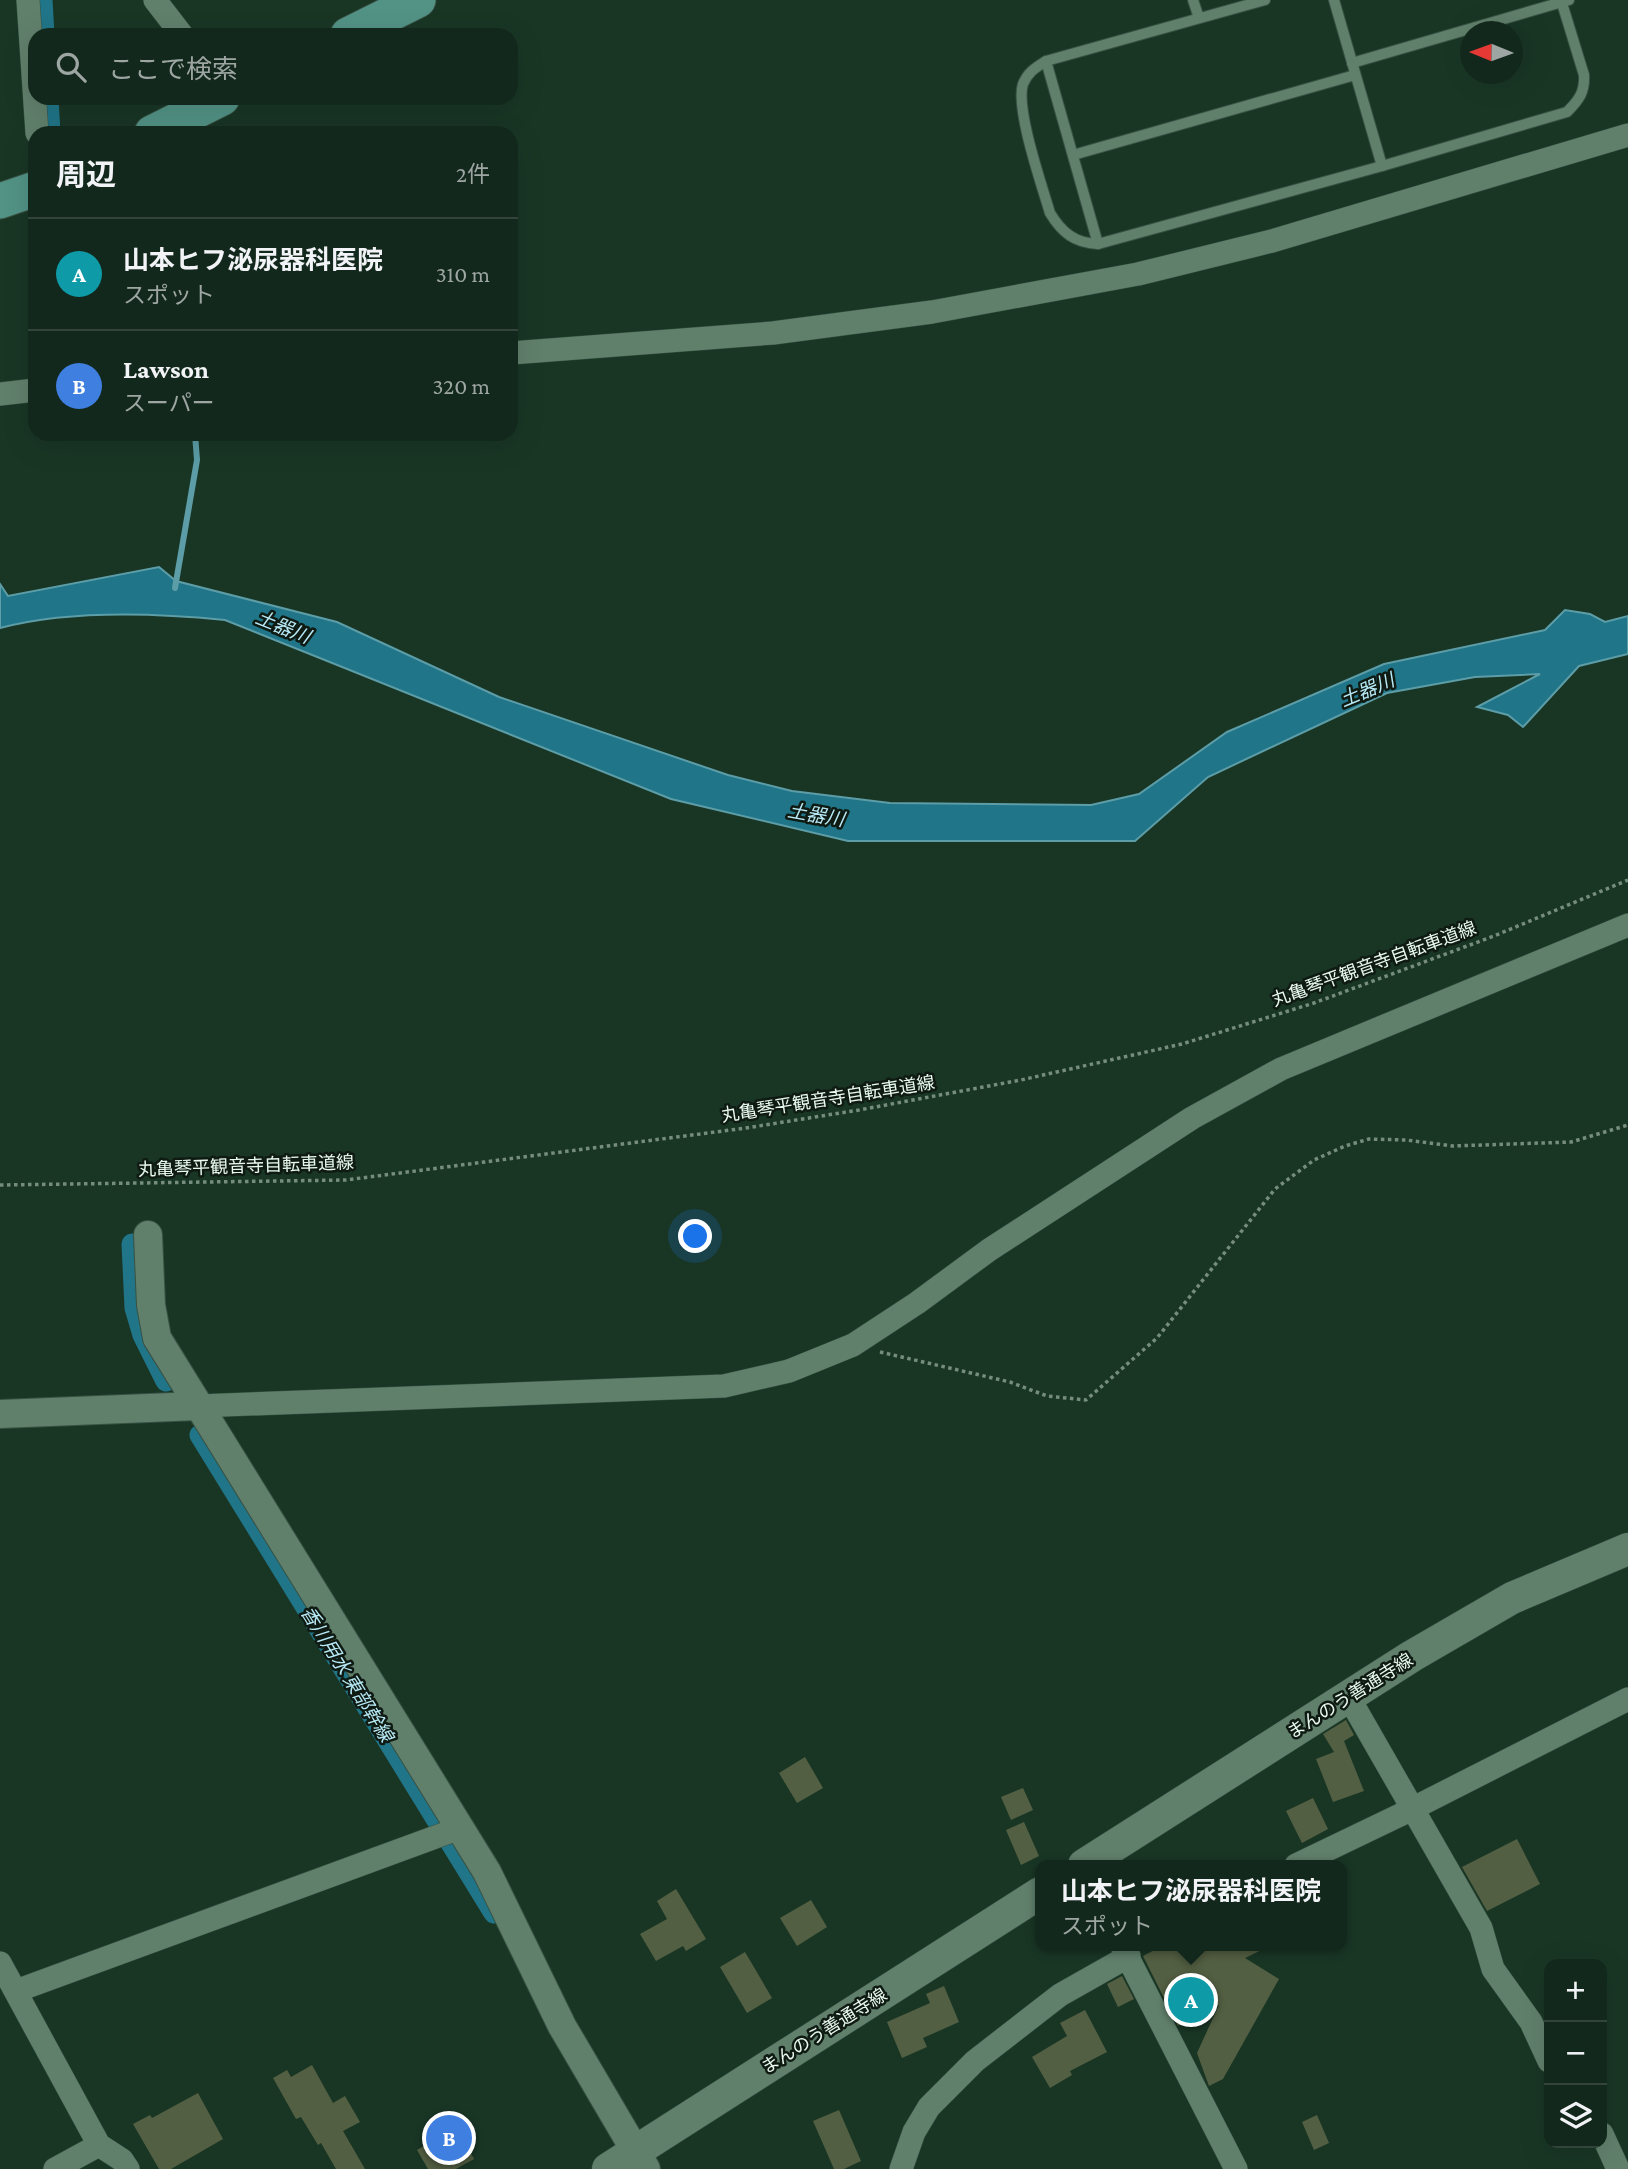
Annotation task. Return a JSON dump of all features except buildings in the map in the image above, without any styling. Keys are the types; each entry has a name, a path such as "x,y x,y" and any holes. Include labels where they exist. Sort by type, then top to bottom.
{"main road":[{"path":"361,28 408,2"},
{"path":"165,126 204,105"},
{"path":"0,201 28,191"},
{"name":"まんのう善通寺線","path":"1092,1860 1412,1656 1513,1598 1628,1549"},
{"name":"まんのう善通寺線","path":"608,2169 641,2160 1035,1897"}],"street":[{"path":"28,0 30,28"},
{"path":"155,0 177,28"},
{"path":"35,105 37,126"},
{"path":"518,352 773,333 932,312 1138,274 1272,241 1628,135"},
{"path":"0,394 28,391"},
{"path":"0,1414 724,1386 789,1371 853,1345 917,1304 989,1250 1192,1118 1281,1069 1628,925"},
{"path":"148,1235 151,1305 157,1338 487,1872 562,2026 641,2160"},
{"path":"1348,1696 1481,1928 1493,1969 1531,2022 1544,2050"},
{"path":"1306,1860 1413,1809 1628,1699"},
{"path":"16,1991 460,1828"},
{"path":"901,2169 914,2132 929,2107 975,2061 1060,1995 1123,1951"},
{"path":"1127,1951 1236,2169"},
{"path":"0,1963 99,2145 122,2160 128,2169"},
{"path":"55,2169 99,2145"},
{"path":"1607,2145 1618,2169"}],"lane":[{"path":"1193,0 1199,18"},
{"path":"1073,155 1564,1 1584,75 1584,88 1579,100 1567,112 1098,244 1083,243 1058,227 1050,214 1021,106 1022,87 1029,72 1045,61 1265,0"},
{"path":"1334,0 1382,166"},
{"path":"1045,61 1098,244"}],"path":[{"name":"丸亀琴平観音寺自転車道線","path":"0,1185 346,1180 746,1128 1008,1083 1182,1044 1314,1003 1494,936 1628,880"},
{"path":"853,1345 1010,1382 1047,1396 1086,1400 1157,1338 1275,1189 1314,1160 1369,1139 1453,1146 1571,1142 1628,1125"}],"water":[{"name":"土器川","path":"159,567 176,581 337,622 499,697 728,775 792,791 890,803 1091,805 1139,794 1227,732 1384,664 1545,630 1565,610 1590,614 1605,622 1628,616 1628,654 1579,666 1523,727 1508,715 1477,707 1540,674 1475,677 1387,693 1208,777 1135,841 848,841 671,799 225,620 170,616 83,616 26,622 0,628 0,584 8,596"}],"waterway":[{"name":"香川用水 東部幹線","path":"42,0 44,28"},
{"name":"香川用水 東部幹線","path":"48,105 50,126"},
{"path":"175,588 197,460 196,441"},
{"name":"香川用水 東部幹線","path":"132,1244 135,1308 143,1335 166,1381"},
{"name":"香川用水 東部幹線","path":"200,1435 494,1913"}],"place":[{"name":"山本ヒフ泌尿器科医院","path":"1191,2000"},
{"name":"Lawson","path":"449,2138"}]}
